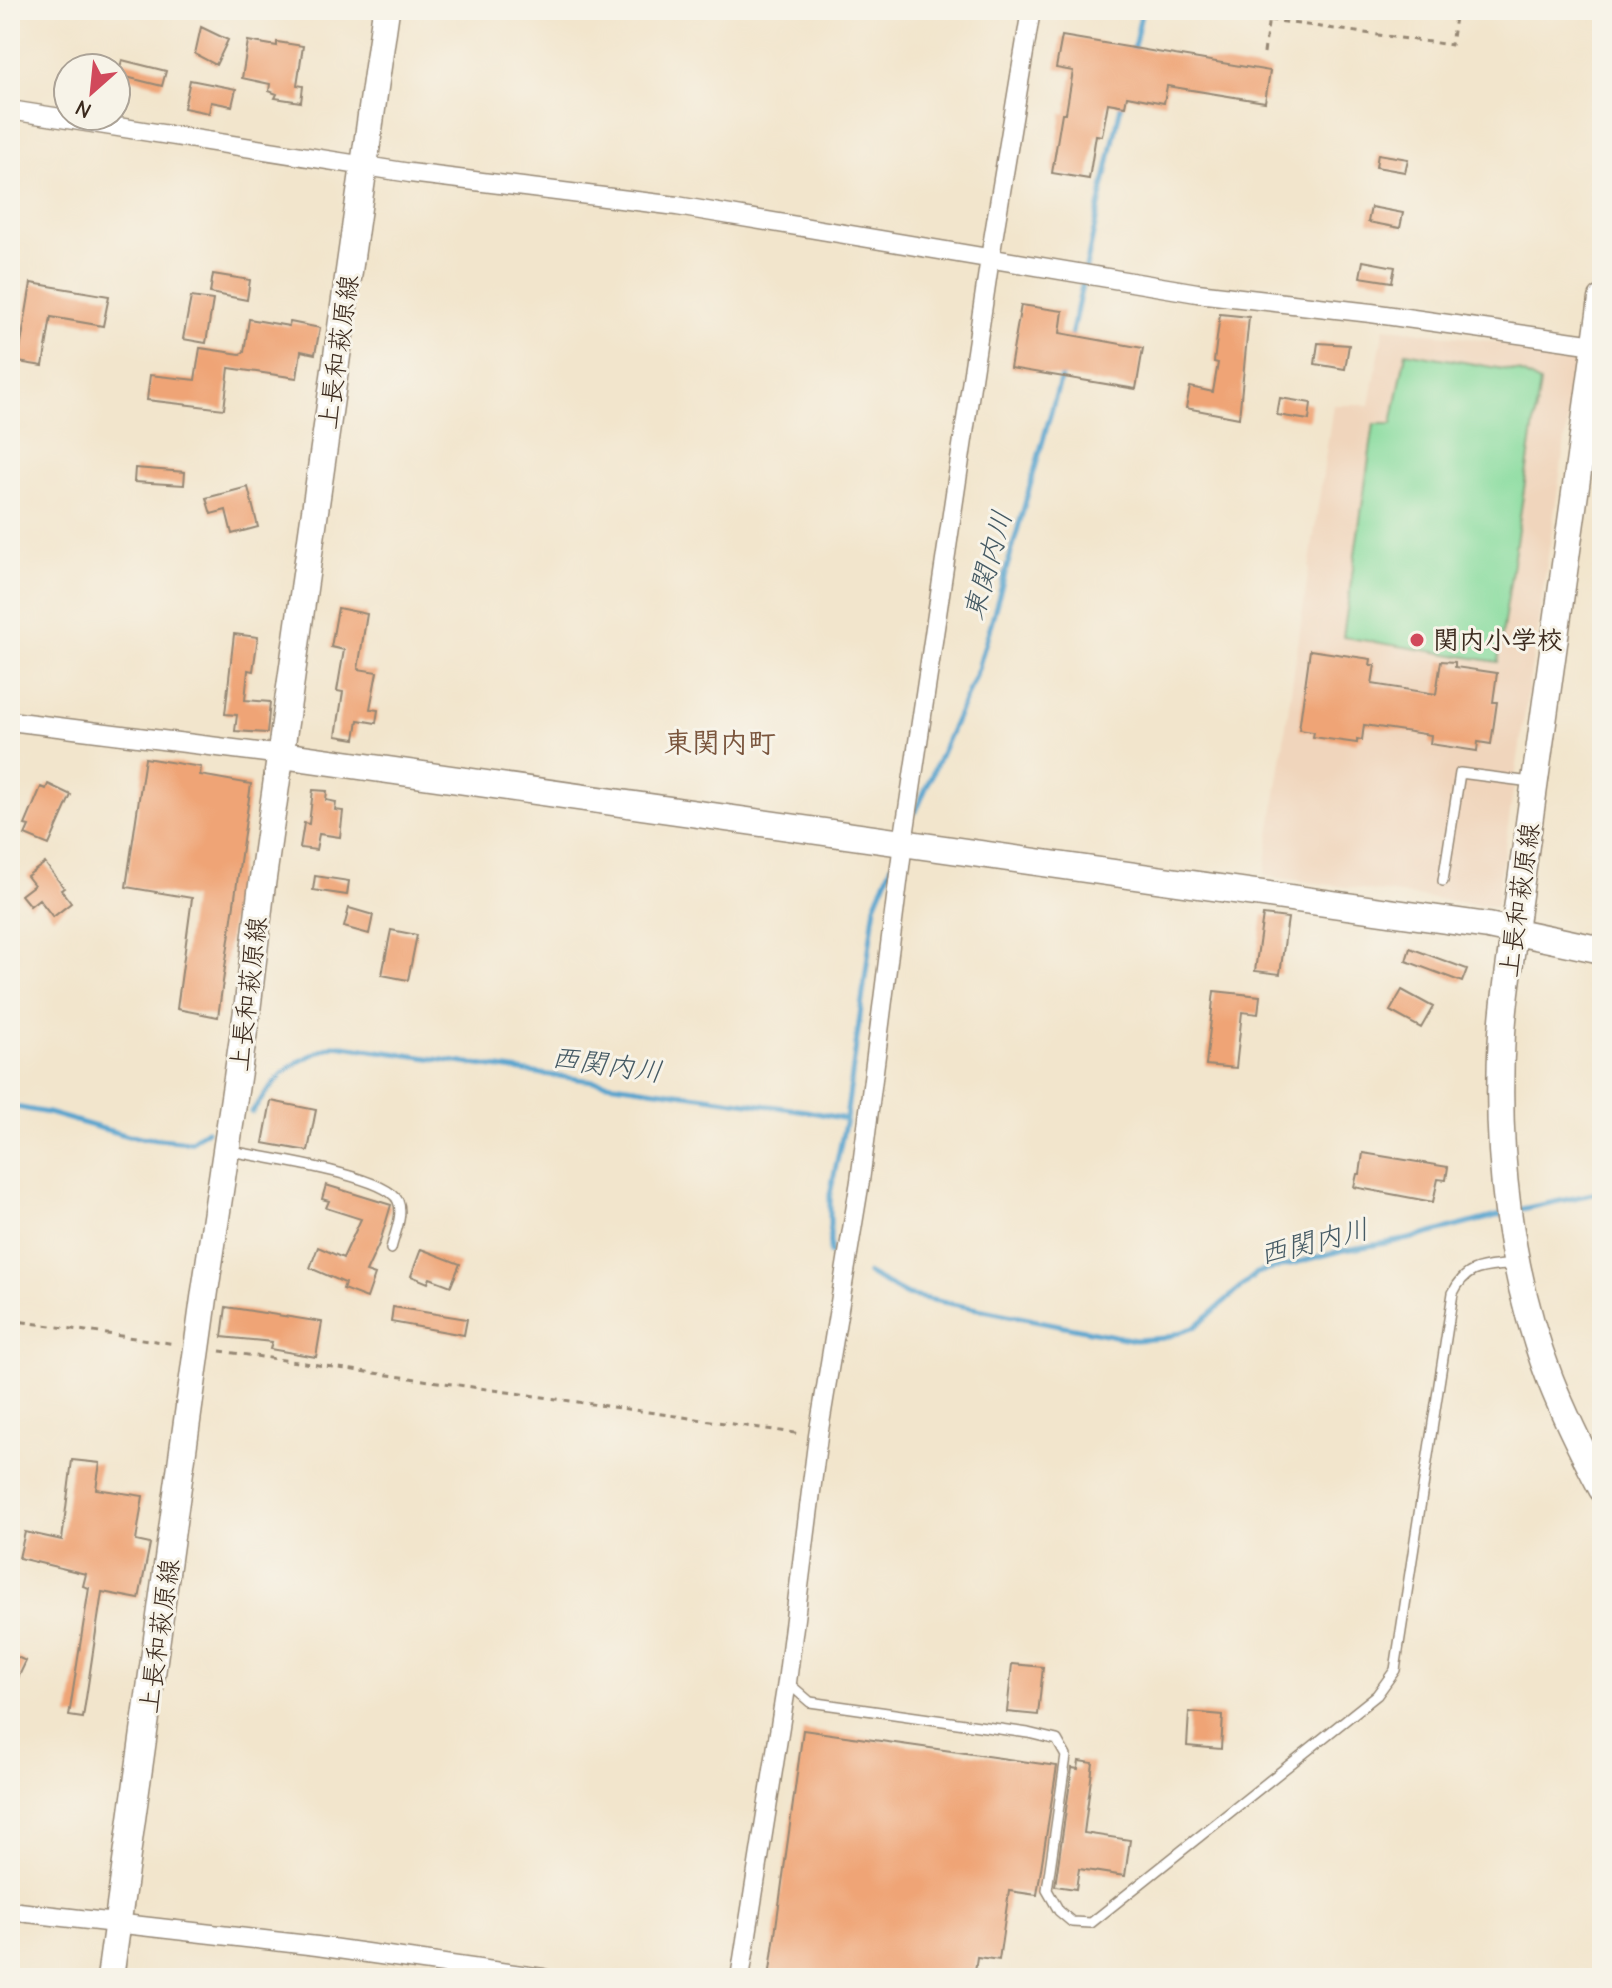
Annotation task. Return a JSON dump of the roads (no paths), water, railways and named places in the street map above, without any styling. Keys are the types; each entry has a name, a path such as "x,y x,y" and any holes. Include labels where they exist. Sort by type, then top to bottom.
{"main road":[{"name":"上長和萩原線","path":"110,1978 386,10"},
{"name":"上長和萩原線","path":"1602,299 1514,931 1502,1032 1500,1116 1506,1197 1531,1322 1575,1438 1602,1489"},
{"path":"282,755 1514,931 1602,950"}],"street":[{"path":"740,1978 787,1682 818,1436 860,1181 903,843 990,258 1031,10"},
{"path":"10,110 410,173 677,206 1197,293 1371,313 1595,345"},
{"path":"10,721 282,755"},
{"path":"10,1911 317,1946 543,1978"}],"lane":[{"path":"1443,881 1460,773 1535,783"},
{"path":"227,1150 338,1173 384,1187 397,1199 400,1212 391,1249"},
{"path":"787,1682 810,1702 1028,1733 1057,1740 1066,1756 1047,1890 1059,1911 1072,1922 1091,1923 1377,1695 1395,1670 1453,1293 1460,1278 1472,1270 1517,1264"}],"waterway":[{"name":"東関内川","path":"1133,52 1142,10"},
{"name":"東関内川","path":"1070,341 1122,101"},
{"name":"東関内川","path":"916,811 978,669 1063,370"},
{"name":"東関内川","path":"830,1254 830,1194 846,1119 875,905 892,865"},
{"name":"西関内川","path":"252,1112 287,1070 307,1057 336,1045 846,1119"},
{"name":"西関内川","path":"10,1106 48,1113 128,1136 190,1142 207,1130"},
{"name":"西関内川","path":"1517,1210 1602,1192"},
{"name":"西関内川","path":"868,1274 907,1295 1135,1340 1164,1338 1195,1327 1257,1273 1500,1215"}],"place":[{"name":"関内小学校","path":"1417,640"}],"district":[{"name":"東関内町","path":"720,742"}]}
